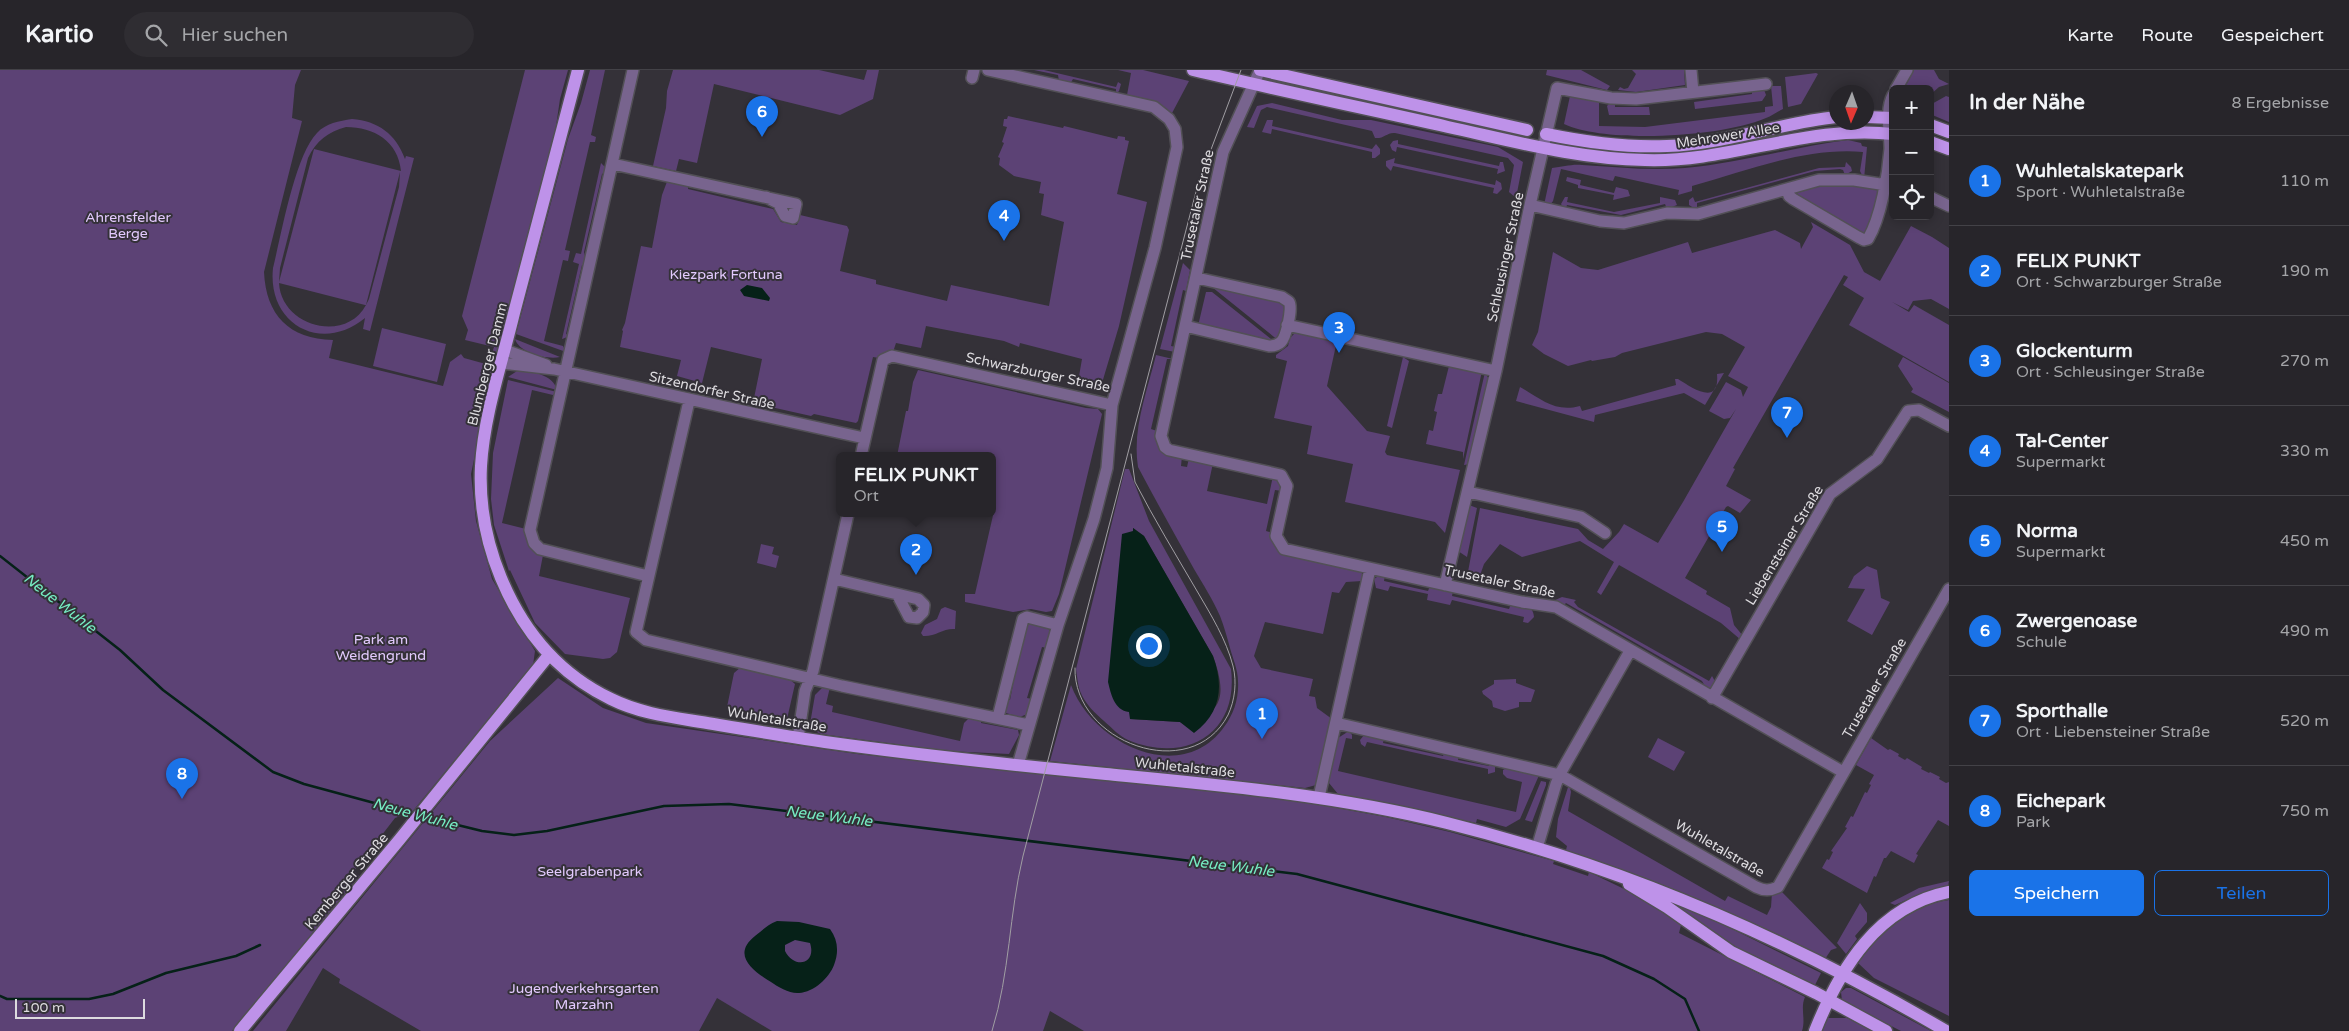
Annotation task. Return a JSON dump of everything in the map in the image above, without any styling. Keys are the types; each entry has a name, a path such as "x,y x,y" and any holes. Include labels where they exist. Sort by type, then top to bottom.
{"main road":[{"name":"Blumberger Damm","path":"549,655 520,616 502,580 487,537 483,511 481,467 483,444 501,363 578,70"},
{"name":"Mehrower Allee","path":"1193,70 1543,148 1596,157 1672,160 1722,154 1815,135 1850,132 1889,134"},
{"path":"1260,70 1527,130"},
{"path":"1874,117 1889,118"},
{"name":"Mehrower Allee","path":"1546,134 1613,144 1666,146 1712,141 1794,123 1829,118"},
{"path":"1934,127 1949,132"},
{"path":"1934,143 1949,149"},
{"name":"Wuhletalstraße","path":"549,655 562,668 592,689 630,707 664,716 798,738 907,753 1270,790 1319,797 1441,822 1537,848 1642,882 1735,921 1844,974 1946,1031"},
{"name":"Kemberger Straße","path":"240,1031 404,834 549,655"},
{"name":"Wuhletalstraße","path":"1612,873 1667,907 1731,952 1829,1000 1886,1031"},
{"path":"1815,1031 1829,1000 1866,942 1893,915 1914,902 1949,892"}],"street":[{"path":"633,70 530,530 534,543 540,549 648,576"},
{"name":"Schwarzburger Straße","path":"862,452 883,360 892,356 1112,405 1155,248 1177,147 1175,129 1169,119 1154,107 988,70"},
{"path":"1254,84 1260,70"},
{"path":"1691,70 1693,92"},
{"path":"1898,85 1907,70"},
{"name":"Trusetaler Straße","path":"1254,84 1223,152 1197,278 1177,355 1161,436 1169,450 1281,475 1288,486 1276,536 1279,545 1284,550 1556,607 1844,772 1949,589"},
{"path":"1543,148 1557,88 1611,98 1636,99 1766,84"},
{"name":"Schleusinger Straße","path":"1445,585 1496,371 1543,148"},
{"path":"1787,189 1789,196 1793,199 1864,240 1868,239 1879,215 1888,185 1889,152"},
{"path":"613,164 766,197"},
{"path":"1530,206 1600,221 1624,223 1667,213 1698,214 1819,180 1833,179 1888,185"},
{"path":"1934,199 1949,206"},
{"name":"Trusetaler Straße","path":"1197,278 1282,297 1289,302 1290,308 1287,325"},
{"path":"1185,326 1269,346 1282,341 1287,325 1496,371"},
{"name":"Sitzendorfer Straße","path":"505,350 524,361 566,372 689,401 864,438"},
{"name":"Sitzendorfer Straße","path":"501,363 524,361"},
{"path":"689,401 636,632 643,639 810,678 1029,725"},
{"path":"1018,765 1058,625 1094,519 1107,468 1112,405"},
{"name":"Liebensteiner Straße","path":"1712,698 1830,494 1879,456 1908,412 1919,410 1949,426"},
{"path":"1468,492 1581,517 1605,533"},
{"path":"798,738 802,708 847,517"},
{"path":"1319,797 1370,569"},
{"path":"834,579 897,594"},
{"path":"998,717 1023,619 1027,617 1058,625"},
{"path":"1537,848 1560,774 1630,651"},
{"name":"Wuhletalstraße","path":"1336,723 1560,774 1756,887 1768,890 1778,887 1844,772"}],"green space":[{"path":"0,70 301,70 295,85 292,118 302,121 264,272 269,301 275,312 283,322 304,335 317,339 333,340 329,358 443,386 450,362 461,354 464,358 493,366 471,474 476,521 492,579 535,651 533,665 412,812 395,818 354,871 359,876 232,1031 0,1031"},
{"path":"525,70 568,70 560,99 555,133 498,352 492,353 494,347 465,340 468,330 462,316"},
{"path":"590,70 605,70 591,135 596,137 595,142 590,142 565,250 570,251 568,261 563,260 544,341 563,346 566,352 516,334 568,139"},
{"path":"673,70 819,70 864,80 867,70 879,70 873,99 840,115 714,84 697,163 679,159 676,171 653,166 666,108 667,91"},
{"path":"1034,70 1044,70 1116,87 1118,82 1121,84 1116,94 1116,89 1073,79 1070,84 1059,81 1058,75"},
{"path":"1118,70 1143,70 1189,81 1171,115 1130,98 1127,95 1131,73"},
{"path":"1547,70 1581,70 1610,86 1607,90 1546,75"},
{"path":"1632,70 1684,70 1685,85 1636,92 1618,90 1620,87 1628,88 1636,74"},
{"path":"1914,70 1934,70 1939,79 1949,84 1939,87 1934,91 1934,85 1906,85"},
{"path":"1818,74 1801,104 1788,107 1785,77"},
{"path":"1281,82 1390,106 1420,109 1526,135 1525,137 1280,86"},
{"path":"1771,86 1781,86 1783,109 1766,118 1746,125 1722,130 1665,136 1635,136 1583,130 1564,124 1570,96 1599,100 1599,126 1645,127 1765,112 1765,107 1773,106"},
{"path":"1763,87 1766,95 1762,101 1695,109 1694,102 1752,94 1752,89"},
{"path":"1946,96 1949,97 1949,122 1934,116 1934,103"},
{"path":"1611,102 1615,102 1615,107 1649,107 1650,115 1609,115 1607,106"},
{"path":"1272,103 1342,120 1371,120 1498,147 1523,162 1516,198 1509,192 1514,165 1508,158 1395,133 1375,138 1372,131 1267,107 1261,110 1254,128 1247,127 1257,106"},
{"name":"Kiezpark Fortuna","path":"1008,116 1063,128 1064,126 1117,139 1118,136 1125,137 1125,140 1129,141 1117,194 1147,202 1119,326 1102,383 1097,387 1078,382 1082,359 1020,343 1019,347 1004,341 926,326 921,348 896,343 893,352 885,352 879,358 873,357 856,423 814,414 811,416 753,403 762,359 711,347 702,383 677,376 681,360 620,347 622,330 641,246 652,248 662,195 668,179 688,183 688,189 773,209 781,222 797,225 800,215 847,226 849,230 840,271 876,280 876,284 947,301 951,285 1049,306 1064,222 1041,215 1044,194 1039,193 1041,182 1014,176 999,165 1000,158 998,157 1004,143 1002,142 1007,127 1003,126 1004,119 1007,119"},
{"path":"352,119 370,123 385,130 397,142 405,159 406,156 414,158 370,331 363,329 365,318 348,328 331,333 315,333 300,328 288,318 279,304 273,288 273,268 290,197 302,159 309,144 324,127","holes":["346,127 366,130 383,138 395,151 401,171 314,149 279,282 280,268 308,158 315,147 323,138","400,172 399,187 366,305","279,283 366,305 356,317 344,324 330,327 315,325 302,319 290,310 282,298"]},
{"path":"1267,120 1273,120 1272,126 1372,149 1376,144 1380,149 1380,154 1372,158 1372,152 1272,129 1271,134 1262,132"},
{"path":"1398,140 1398,144 1499,166 1500,162 1503,162 1505,171 1497,174 1498,169 1397,147 1396,152 1392,150 1390,145 1393,141"},
{"path":"1848,140 1861,143 1862,146 1867,147 1864,179 1860,171 1863,152 1841,151 1776,161 1692,186 1692,191 1678,195 1679,190 1615,176 1613,181 1561,169 1553,201 1550,205 1544,205 1552,168 1578,165 1646,169 1685,168 1706,166"},
{"path":"1395,158 1394,163 1495,185 1496,180 1501,183 1502,189 1497,194 1493,193 1494,188 1393,166 1391,171 1386,166 1386,161"},
{"path":"1846,162 1852,171 1845,175 1843,170 1840,169 1815,171 1697,203 1697,210 1689,205 1689,200 1693,197 1695,202 1819,168 1845,167"},
{"path":"601,163 608,170 602,174 584,252 587,265 582,265 566,334 570,336 562,339 579,264 573,262 576,253 581,254"},
{"path":"1567,177 1581,180 1580,185 1614,193 1616,187 1628,190 1630,196 1613,200 1614,195 1578,188 1578,185 1566,181"},
{"path":"1831,183 1874,188 1880,193 1866,236 1796,196 1799,190"},
{"path":"1565,197 1568,197 1567,202 1614,212 1660,203 1660,197 1675,200 1677,205 1667,209 1665,204 1621,215 1567,205 1565,210 1561,204"},
{"path":"1811,222 1850,245 1864,272 1880,281 1911,226 1949,248 1949,309 1931,299 1913,301 1908,310 1892,302 1909,312 1914,305 1949,325 1949,382 1849,325 1864,298 1843,285 1848,277 1844,275 1733,468 1735,469 1726,486 1751,500 1740,513 1728,506 1726,507 1685,578 1707,591 1706,594 1730,608 1734,625 1743,636 1741,640 1721,623 1619,565 1601,595 1597,592 1614,562 1580,541 1522,557 1500,544 1484,564 1478,581 1467,577 1480,508 1578,529 1588,540 1603,549 1624,524 1658,543 1736,409 1730,418 1724,419 1709,411 1726,382 1741,390 1743,397 1748,387 1728,376 1745,347 1722,334 1706,332 1622,353 1615,357 1591,360 1568,366 1544,354 1532,345 1538,332 1553,252 1581,268 1598,270 1688,242 1692,253 1775,230 1800,243 1801,249 1813,227"},
{"path":"1183,263 1190,270 1186,291 1183,290 1171,346 1176,347 1175,352 1160,349"},
{"path":"1212,287 1281,300 1286,305 1279,341"},
{"path":"1206,292 1212,292 1276,343 1198,326"},
{"path":"382,328 446,344 437,382 373,366"},
{"path":"1295,333 1337,341 1327,386 1367,431 1390,436 1385,452 1387,455 1460,470 1445,533 1435,522 1345,502 1353,464 1307,454 1312,426 1274,418 1287,361 1276,358 1276,355 1288,346 1290,338"},
{"path":"515,339 560,357 541,356 528,352"},
{"path":"1156,355 1173,359 1167,359 1151,429 1157,431 1182,456 1181,466 1187,467 1189,458 1213,463 1207,491 1267,504 1273,476 1282,483 1282,491 1275,490 1266,531 1273,533 1273,541 1277,548 1281,552 1360,571 1365,577 1362,581 1346,582 1339,593 1332,592 1323,634 1265,622 1254,656 1261,668 1313,679 1309,696 1315,697 1317,708 1332,719 1316,785 1305,788 1050,761 1071,685 1082,706 1098,724 1117,740 1139,750 1162,755 1185,754 1206,745 1224,727 1231,717 1235,706 1238,694 1237,673 1220,616 1138,467 1137,439 1139,425"},
{"path":"1403,357 1409,361 1392,428 1387,426"},
{"path":"1903,357 1949,383 1949,412 1911,392 1913,389 1898,366"},
{"path":"1449,366 1482,371 1463,459 1463,452 1426,444 1429,430 1433,431 1437,412 1434,411 1438,394 1442,394"},
{"path":"918,370 1086,408 1098,409 1102,414 1059,594 1052,611 1046,612 1031,609 1013,612 965,602 965,594 975,594 993,517 996,517 996,452 898,452 913,382"},
{"path":"517,371 541,374 551,380 557,390 508,377"},
{"path":"1485,372 1489,380 1470,464 1464,465"},
{"path":"1724,373 1715,388 1717,374"},
{"path":"1675,379 1704,392 1709,393 1714,390 1705,405 1684,393 1595,415 1594,422 1516,401 1520,387 1548,404 1563,408 1580,406 1582,411 1676,385"},
{"path":"508,380 557,392 553,395 532,390 502,523 526,529 543,555 539,576 630,598 617,652 610,658 603,659 565,654 535,623 509,571 494,525 491,499 493,453"},
{"path":"1125,469 1129,469 1149,521 1231,669 1231,692 1226,711 1217,726 1204,738 1188,745 1170,748 1149,747 1128,740 1116,732 1094,711 1080,691 1076,669","holes":["1133,528 1144,536 1213,656 1219,675 1221,689 1218,702 1210,713 1191,729 1180,722 1130,719"]},
{"path":"1469,505 1477,508 1467,557 1458,551"},
{"path":"761,544 774,547 772,554 779,556 776,568 757,563"},
{"path":"1867,566 1877,570 1881,598 1890,602 1872,635 1847,621 1865,589 1848,588 1854,576"},
{"path":"1380,575 1385,575 1384,581 1428,591 1430,586 1453,591 1452,596 1509,609 1511,604 1526,606 1532,610 1534,617 1528,623 1523,622 1524,617 1452,600 1450,605 1427,600 1428,594 1390,586 1388,591 1376,588 1374,579"},
{"path":"1562,597 1576,600 1574,602 1578,607 1709,681 1712,676 1716,683 1711,691 1706,688 1702,681 1566,603 1562,607 1553,601"},
{"path":"945,607 956,611 955,629 923,636 921,633 925,625 937,619 941,609"},
{"path":"1025,622 1048,627 1050,633 1047,648 1042,647 1027,698 1032,699 1027,714 1020,717 1006,713 1005,699 1010,700"},
{"path":"741,667 787,677 795,684 787,719 727,707 734,673"},
{"name":"Seelgrabenpark","path":"558,678 603,708 646,723 857,754 1294,800 1386,817 1450,832 1554,861 1553,864 1588,876 1589,872 1651,902 1690,929 1681,925 1679,933 1805,997 1802,1031 1084,1031 1050,1011 1043,1031 772,1031 717,998 699,1031 421,1031 339,983 340,979 323,968 286,1031 253,1031 490,741"},
{"path":"1516,679 1516,683 1535,690 1531,702 1519,702 1519,707 1505,711 1493,707 1492,701 1483,694 1482,691 1494,684 1494,680"},
{"path":"823,687 830,687 826,704 833,706 832,712 960,741 964,723 970,717 981,720 981,723 1018,730 1019,735 1009,754 947,751 821,734 811,729 810,724 815,695"},
{"path":"1349,731 1352,739 1346,738 1338,771 1516,812 1522,782 1507,778 1503,774 1503,770 1510,766 1540,773 1520,819 1506,827 1477,819 1476,823 1338,794 1329,783 1330,769 1338,738"},
{"path":"1365,734 1384,738 1383,743 1443,756 1445,752 1459,755 1458,760 1489,766 1491,762 1495,765 1495,772 1488,774 1488,769 1367,742 1365,747 1361,744 1360,740"},
{"path":"1658,738 1685,752 1674,771 1648,757"},
{"path":"1871,738 1888,750 1890,749 1899,754 1898,756 1905,760 1907,758 1922,767 1921,769 1940,777 1939,779 1946,783 1949,782 1949,826 1938,820 1916,854 1918,855 1914,863 1891,851 1884,858 1867,893 1822,868 1827,859 1829,860 1833,852 1831,851 1847,828 1845,827 1851,816 1853,817 1865,792 1867,793 1871,785 1869,784 1874,775 1856,765"},
{"path":"1541,781 1546,782 1546,785 1532,822 1525,820"},
{"path":"1569,784 1571,792 1568,811 1725,901 1728,896 1767,915 1771,907 1772,893 1780,890 1837,948 1831,950 1825,959 1676,891 1566,850 1567,846 1556,837 1558,819"},
{"path":"1949,881 1948,886 1929,890 1895,905 1890,903 1919,888"},
{"path":"1949,900 1949,1016 1874,978 1858,963 1875,940 1896,921 1921,907"},
{"path":"1678,902 1821,973 1814,987 1733,946 1679,909 1676,905"},
{"path":"1860,903 1867,913 1867,922 1855,936 1857,939 1846,954 1837,943"},
{"path":"1846,988 1851,988 1931,1031 1901,1031 1842,1001 1841,992"},
{"path":"1826,1018 1847,1018 1873,1031 1820,1031"}],"shaded area":[{"path":"747,285 762,288 770,298 769,301 744,296 740,290"},
{"path":"1133,528 1144,536 1213,656 1218,678 1218,698 1210,717 1194,733 1180,722 1130,719 1129,712 1124,711 1117,705 1110,691 1108,682 1122,534 1133,531"},
{"path":"777,921 799,922 830,929 833,933 837,951 832,970 820,984 810,990 799,993 788,991 764,978 747,962 745,950 748,943","holes":["795,940 810,943 810,956 804,962 794,960 785,951 785,945"]}],"waterway":[{"name":"Neue Wuhle","path":"0,556 120,650 163,690 273,772 304,784 415,814"},
{"name":"Neue Wuhle","path":"425,817 482,831 514,835 547,831 664,806 729,804 1297,874 1603,956 1654,979 1685,999 1699,1031"},
{"path":"0,996 7,999 89,999 113,994 166,973 236,956 260,945"}],"tram line":[{"path":"992,1031 1006,965 1018,878 1023,856 1198,184 1241,70"},
{"path":"1075,668 1079,694 1093,717 1113,734 1137,746 1163,751 1188,748 1211,736 1228,715 1232,703 1235,691 1235,678 1226,646 1213,618 1135,482 1131,454"}],"place":[{"name":"Zwergenoase","path":"762,137"},
{"name":"Tal-Center","path":"1004,241"},
{"name":"Glockenturm","path":"1339,353"},
{"name":"Sporthalle","path":"1787,438"},
{"name":"Norma","path":"1722,552"},
{"name":"FELIX PUNKT","path":"916,575"},
{"name":"Wuhletalskatepark","path":"1262,739"},
{"name":"Eichepark","path":"182,799"}],"park label":[{"name":"Ahrensfelder Berge","path":"128,226"},
{"name":"Park am Weidengrund","path":"381,648"},
{"name":"Jugendverkehrsgarten Marzahn","path":"584,996"}]}
